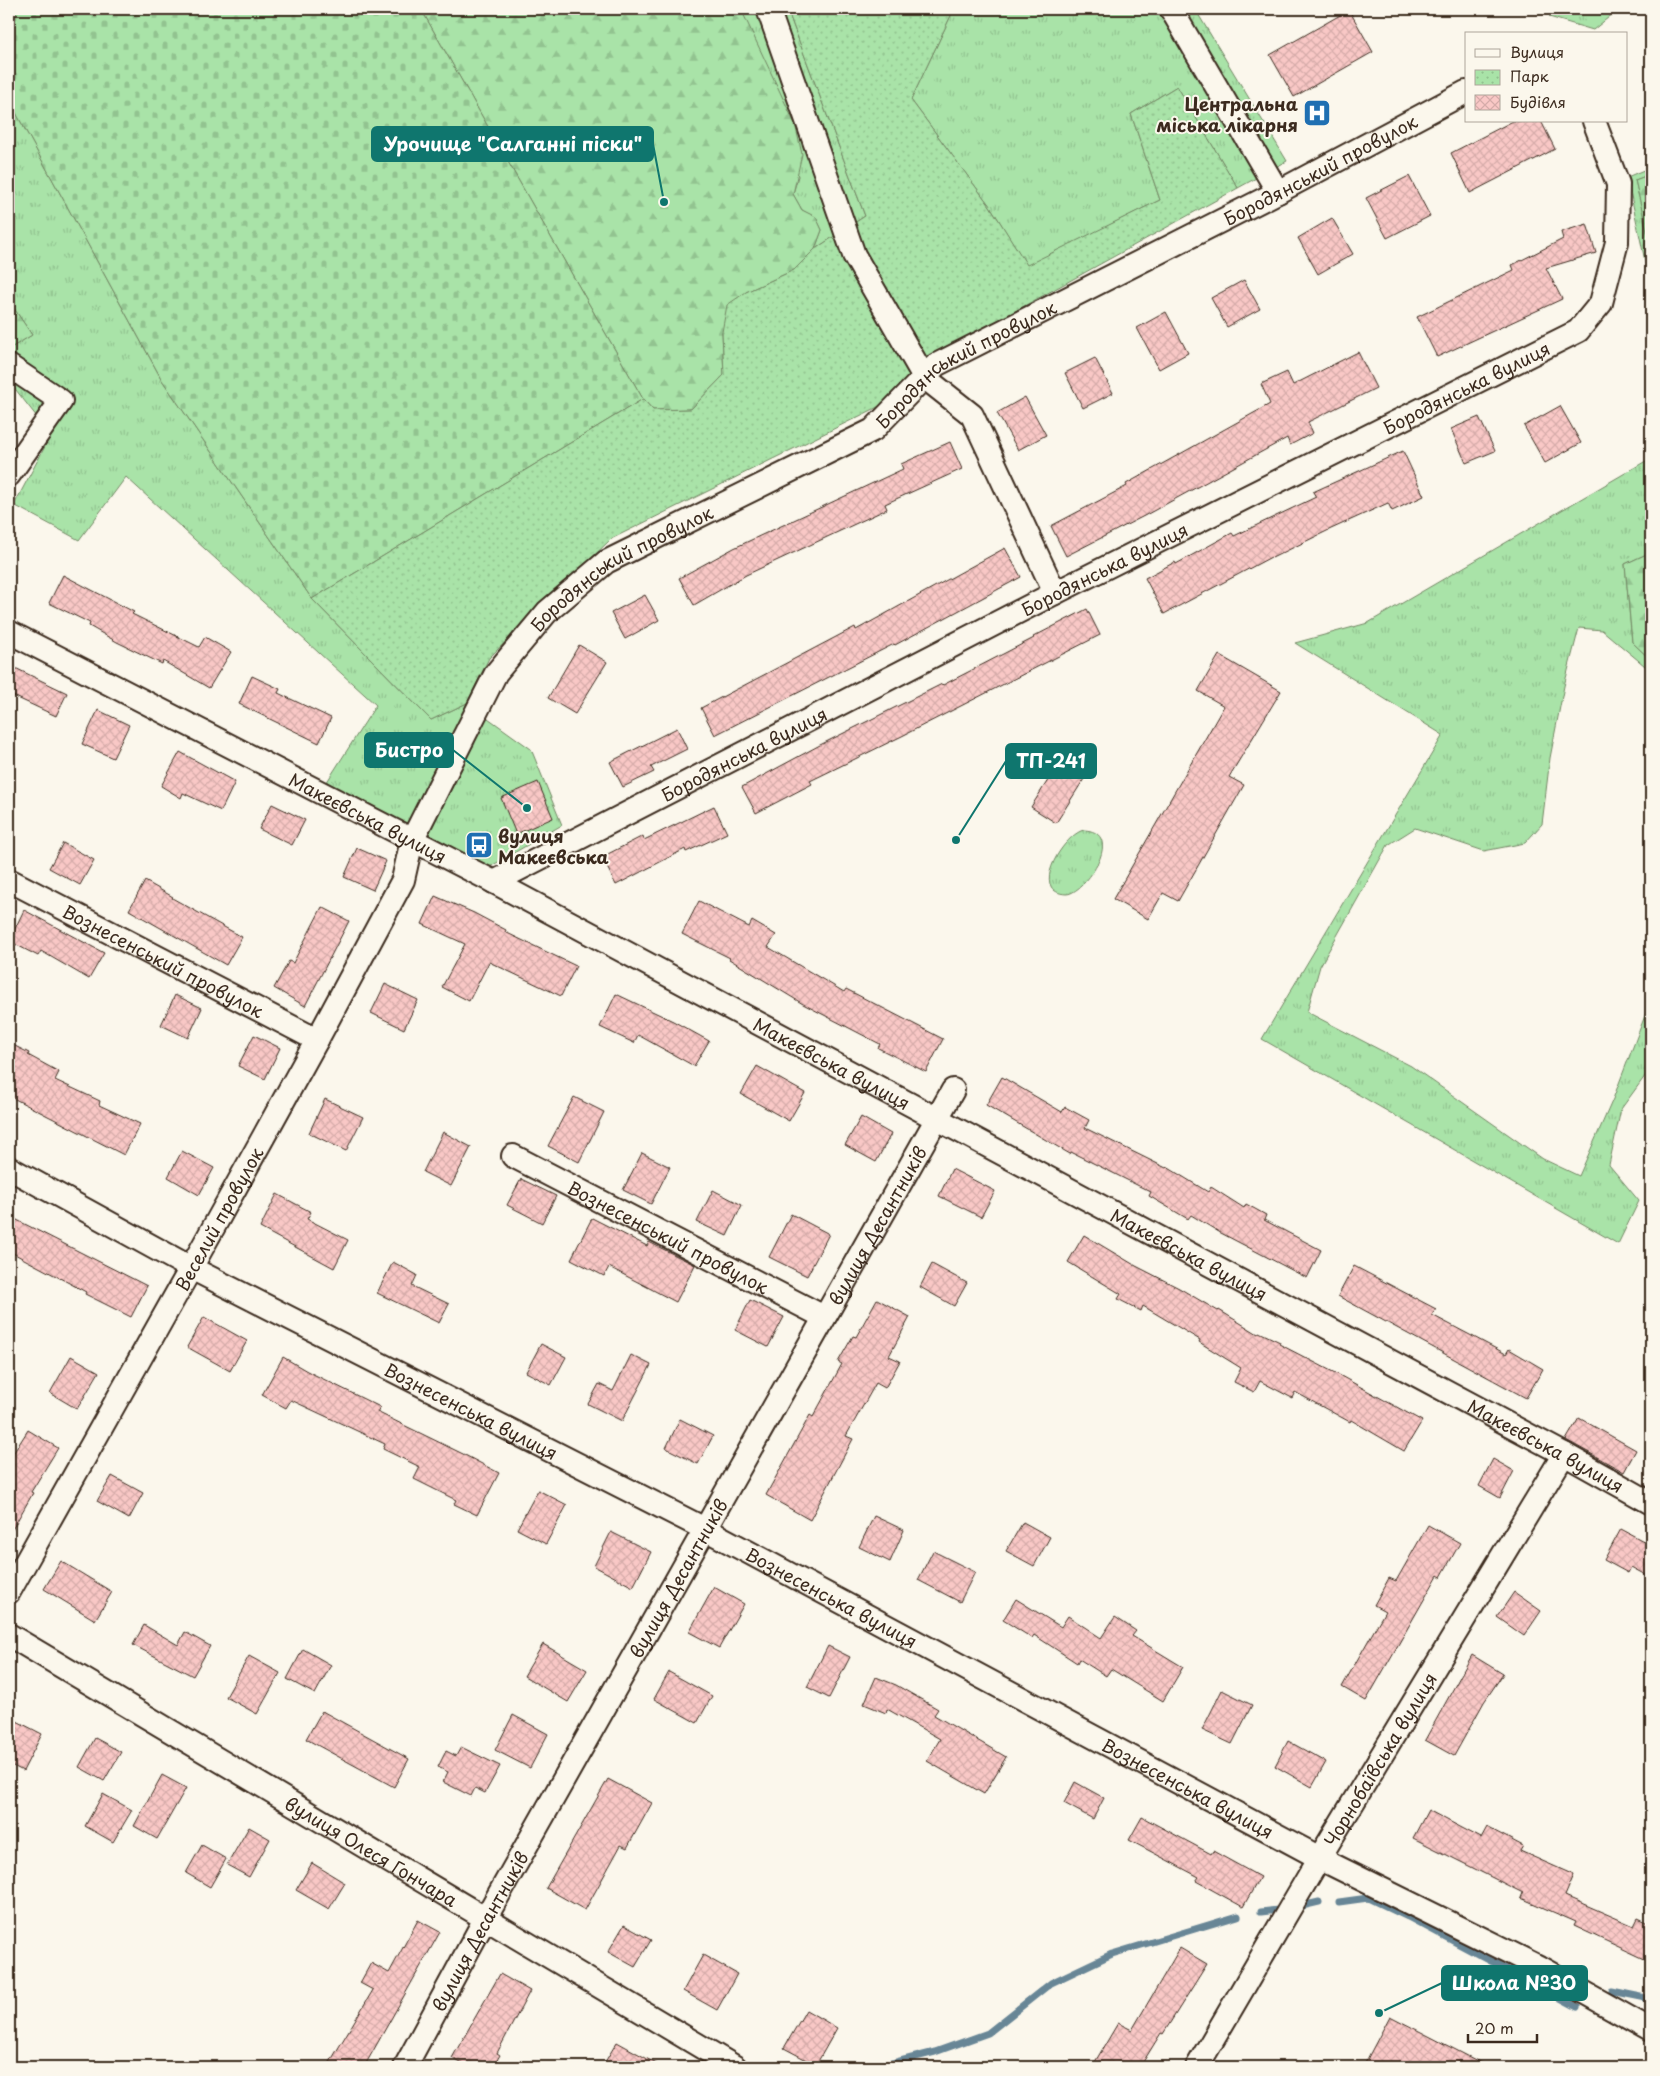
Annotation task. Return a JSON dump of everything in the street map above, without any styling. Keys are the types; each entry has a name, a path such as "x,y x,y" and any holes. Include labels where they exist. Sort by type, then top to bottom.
{"street":[{"path":"768,9 854,255 924,377 972,415 1055,593"},
{"path":"1171,9 1278,192"},
{"name":"Бородянський провулок","path":"412,840 496,673 547,612 606,562 873,430 936,365 1278,192 1465,93"},
{"name":"Бородянська вулиця","path":"494,882 1055,593 1578,331 1601,303 1617,242 1618,184 1596,127"},
{"path":"9,475 61,401 14,370"},
{"name":"Макеєвська вулиця","path":"9,632 494,882 1564,1454 1651,1503"},
{"name":"Веселий провулок","path":"9,1592 191,1268 403,880 412,840"},
{"name":"Вознесенський провулок","path":"9,880 317,1040"},
{"name":"вулиця Десантників","path":"405,2067 485,1919 953,1090"},
{"name":"Вознесенський провулок","path":"513,1156 824,1317"},
{"name":"Вознесенська вулиця","path":"9,1168 191,1268 705,1529 1331,1864 1539,1967 1651,2030"},
{"name":"Чорнобаївська вулиця","path":"1198,2067 1320,1857 1564,1454"},
{"name":"вулиця Олеся Гончара","path":"9,1635 735,2067"}],"green space":[{"path":"9,9 421,9 643,399 312,599 162,380 9,100"},
{"path":"421,9 741,9 795,124 802,154 793,194 802,210 816,217 822,230 815,249 794,270 746,292 722,332 724,375 691,409 653,410 643,399"},
{"path":"741,9 787,9 865,216 815,249 822,230 816,218 802,210 793,194 798,176 752,36"},
{"path":"787,9 954,9 911,100 990,206 1027,265 1160,200 1131,114 1177,86 1238,188 930,358 882,405 611,539 489,658 467,703 431,720 312,599 643,399 653,410 691,409 724,375 722,332 727,305 746,292 794,270 815,249 865,216"},
{"path":"954,9 1195,9 1287,161 1238,188 1177,86 1131,114 1160,200 1027,266 990,206 911,100"},
{"path":"1558,9 1619,9 1593,30 1549,17"},
{"path":"9,100 162,380 312,599 431,720 467,703 531,749 562,825 481,872 323,788 376,705 126,477 79,540 14,505 51,435 16,390 9,386 9,349 32,335 9,301"},
{"path":"1651,167 1651,174 1635,180 1651,248 1651,289 1627,177"},
{"path":"1651,174 1651,248 1635,180"},
{"path":"9,301 32,335 9,349"},
{"path":"1651,458 1651,552 1625,564 1632,642 1651,660 1651,671 1602,630 1579,628 1564,686 1550,758 1542,824 1525,843 1484,851 1415,828 1388,845 1320,966 1307,1012 1411,1066 1543,1159 1579,1176 1613,1099 1651,1000 1651,1068 1621,1109 1609,1165 1639,1201 1618,1244 1262,1039 1443,735 1295,643 1368,623"},
{"path":"1651,552 1651,660 1632,642 1625,564"},
{"path":"1084,830 1096,833 1102,841 1102,851 1098,863 1091,875 1074,892 1066,894 1055,891 1050,884 1053,863 1067,841"}],"building":[{"path":"1349,10 1373,52 1294,97 1270,55"},
{"path":"1511,122 1542,122 1555,149 1470,193 1451,153"},
{"path":"1409,176 1430,216 1387,238 1366,198"},
{"path":"1332,218 1353,254 1318,274 1298,238"},
{"path":"1587,224 1596,253 1546,268 1562,299 1437,357 1417,317 1514,270 1512,265 1563,239 1561,232"},
{"path":"1244,280 1260,309 1227,327 1211,298"},
{"path":"1166,312 1188,353 1159,369 1137,328"},
{"path":"1358,352 1376,388 1308,422 1313,433 1290,445 1287,438 1066,556 1051,526 1127,486 1126,484 1270,404 1261,384 1287,372 1293,385"},
{"path":"1095,358 1113,393 1083,408 1065,373"},
{"path":"1025,397 1046,435 1018,450 997,413"},
{"path":"1560,406 1581,443 1545,463 1524,426"},
{"path":"1479,417 1495,451 1466,463 1451,429"},
{"path":"950,442 962,469 885,504 887,509 746,575 694,605 679,578 734,548 903,469 901,464"},
{"path":"1403,451 1424,496 1392,511 1388,503 1271,557 1164,614 1145,578 1175,562 1176,564 1232,533 1234,536 1316,497 1313,492"},
{"path":"1005,548 1021,577 895,645 715,735 701,708 855,627 856,630"},
{"path":"63,575 134,612 132,614 199,647 205,637 231,652 209,688 163,661 162,664 117,642 89,626 90,623 49,603"},
{"path":"645,595 659,620 625,639 611,613"},
{"path":"1087,609 1100,635 810,781 812,784 756,813 742,787 820,745 943,685"},
{"path":"579,645 607,662 575,714 548,698"},
{"path":"1219,655 1281,691 1229,777 1244,785 1178,901 1163,893 1148,919 1113,899 1224,706 1198,691"},
{"path":"9,665 67,693 56,716 9,694"},
{"path":"252,676 280,689 278,693 331,718 319,743 239,704"},
{"path":"98,710 129,725 113,758 82,744"},
{"path":"677,728 687,749 651,767 654,772 623,787 610,762"},
{"path":"180,752 235,782 221,811 183,793 181,798 161,786"},
{"path":"1064,755 1089,771 1056,823 1031,807"},
{"path":"538,782 553,818 516,834 501,798"},
{"path":"272,804 305,820 292,845 259,829"},
{"path":"714,806 727,833 686,852 685,849 616,885 602,857 643,836 644,840"},
{"path":"63,843 94,860 80,885 49,868"},
{"path":"357,848 386,861 373,890 344,877"},
{"path":"145,881 242,937 226,965 129,910"},
{"path":"435,896 474,913 506,930 505,932 576,966 561,996 489,962 469,1001 442,987 465,944 422,924"},
{"path":"699,901 749,927 752,921 776,935 768,947 844,992 846,989 943,1039 926,1072 878,1048 880,1044 803,1004 730,958 682,934"},
{"path":"322,907 349,921 305,1006 274,988 289,961 293,963"},
{"path":"24,910 104,953 89,979 41,951 38,956 9,941"},
{"path":"385,984 418,1000 404,1029 371,1013"},
{"path":"616,994 673,1021 709,1041 694,1066 638,1035 634,1043 600,1027"},
{"path":"175,995 202,1008 188,1038 161,1025"},
{"path":"254,1035 280,1048 265,1079 238,1066"},
{"path":"9,1043 59,1072 55,1080 100,1101 99,1105 140,1124 124,1155 9,1096"},
{"path":"757,1066 805,1093 789,1121 741,1094"},
{"path":"1002,1077 1062,1112 1065,1107 1089,1120 1085,1128 1167,1167 1208,1192 1211,1187 1244,1208 1246,1204 1266,1215 1264,1220 1321,1250 1307,1278 1219,1232 1191,1215 1188,1219 1149,1196 1151,1192 1071,1152 1070,1154 986,1105"},
{"path":"574,1097 604,1112 579,1162 548,1146"},
{"path":"325,1099 363,1117 346,1151 309,1133"},
{"path":"861,1117 891,1134 876,1162 845,1145"},
{"path":"443,1132 471,1147 451,1186 423,1172"},
{"path":"182,1151 214,1168 199,1195 168,1177"},
{"path":"642,1153 670,1167 651,1204 623,1190"},
{"path":"952,1169 995,1191 981,1217 939,1196"},
{"path":"521,1179 556,1196 542,1223 507,1205"},
{"path":"713,1190 742,1205 727,1236 697,1222"},
{"path":"277,1194 311,1212 307,1219 348,1240 334,1268 260,1228"},
{"path":"791,1214 829,1234 807,1276 769,1257"},
{"path":"9,1216 147,1286 131,1317 85,1294 86,1292 9,1251"},
{"path":"592,1218 647,1246 649,1242 695,1265 676,1302 609,1267 604,1276 571,1259"},
{"path":"1084,1235 1136,1266 1219,1310 1258,1334 1259,1332 1280,1342 1279,1344 1422,1421 1404,1451 1351,1420 1350,1422 1295,1392 1292,1398 1260,1381 1254,1392 1234,1382 1241,1368 1199,1342 1200,1340 1143,1306 1141,1311 1118,1299 1121,1294 1068,1262"},
{"path":"393,1262 417,1275 412,1286 449,1304 439,1323 377,1293"},
{"path":"932,1264 967,1283 954,1306 920,1287"},
{"path":"1354,1266 1436,1309 1432,1315 1506,1354 1509,1349 1543,1369 1526,1398 1338,1296"},
{"path":"877,1299 910,1317 889,1356 900,1361 885,1388 876,1383 846,1436 853,1439 810,1520 766,1495 810,1415 813,1417 842,1364 838,1362 853,1336 856,1337"},
{"path":"750,1300 784,1317 768,1347 735,1330"},
{"path":"204,1317 247,1341 230,1371 187,1347"},
{"path":"541,1344 566,1357 551,1385 526,1372"},
{"path":"631,1355 651,1365 622,1421 588,1404 599,1384 613,1391"},
{"path":"71,1356 99,1372 77,1409 50,1393"},
{"path":"283,1357 380,1407 377,1412 499,1473 477,1515 454,1504 456,1500 414,1479 420,1467 383,1449 385,1444 291,1400 286,1408 262,1395"},
{"path":"1579,1418 1636,1450 1624,1472 1566,1440"},
{"path":"680,1419 713,1436 698,1464 666,1448"},
{"path":"28,1430 58,1448 31,1492 33,1493 9,1535 9,1460"},
{"path":"1493,1459 1514,1471 1500,1498 1479,1486"},
{"path":"112,1476 143,1493 129,1519 97,1501"},
{"path":"538,1490 567,1505 546,1544 517,1529"},
{"path":"874,1516 904,1530 890,1562 859,1547"},
{"path":"1023,1522 1050,1537 1034,1566 1006,1551"},
{"path":"1428,1525 1460,1543 1441,1577 1438,1575 1366,1701 1342,1687 1385,1611 1374,1605 1389,1578 1396,1581"},
{"path":"1621,1529 1651,1545 1651,1578 1631,1567 1628,1573 1604,1560"},
{"path":"611,1532 651,1552 633,1587 594,1566"},
{"path":"933,1551 975,1572 960,1602 918,1580"},
{"path":"61,1561 112,1592 95,1620 44,1589"},
{"path":"714,1587 744,1604 719,1648 689,1632"},
{"path":"1514,1592 1541,1611 1524,1636 1497,1617"},
{"path":"1016,1599 1061,1627 1068,1616 1101,1638 1115,1617 1136,1631 1132,1636 1183,1667 1163,1701 1111,1669 1106,1676 1079,1659 1077,1663 1034,1635 1032,1638 1003,1620"},
{"path":"144,1625 178,1645 185,1632 210,1646 193,1676 133,1645"},
{"path":"543,1644 587,1670 568,1702 524,1676"},
{"path":"828,1646 850,1657 829,1698 807,1687"},
{"path":"303,1649 331,1665 315,1694 287,1679"},
{"path":"1472,1655 1503,1674 1484,1702 1454,1756 1425,1740"},
{"path":"249,1656 280,1673 257,1714 226,1697"},
{"path":"669,1672 712,1696 697,1723 654,1699"},
{"path":"876,1677 896,1685 938,1709 934,1715 1006,1757 984,1794 927,1761 940,1739 887,1709 886,1713 864,1704"},
{"path":"1222,1690 1252,1705 1232,1744 1202,1730"},
{"path":"322,1711 409,1759 394,1787 306,1739"},
{"path":"513,1715 548,1734 530,1768 495,1750"},
{"path":"9,1717 42,1734 23,1771 9,1764"},
{"path":"95,1738 121,1752 104,1781 79,1767"},
{"path":"1288,1741 1326,1762 1312,1787 1275,1766"},
{"path":"461,1747 500,1766 485,1793 475,1788 471,1796 443,1782 448,1772 438,1767 446,1751 456,1756"},
{"path":"162,1775 186,1788 157,1839 134,1826"},
{"path":"608,1779 652,1803 627,1848 621,1845 585,1910 546,1888"},
{"path":"1075,1782 1104,1798 1093,1819 1064,1803"},
{"path":"103,1794 132,1810 113,1842 85,1826"},
{"path":"1428,1810 1481,1838 1487,1827 1523,1846 1520,1851 1574,1875 1565,1896 1634,1926 1638,1918 1651,1924 1651,1962 1574,1926 1576,1922 1521,1898 1523,1893 1413,1838"},
{"path":"1142,1817 1211,1854 1213,1851 1260,1877 1243,1907 1196,1881 1199,1877 1129,1840"},
{"path":"249,1827 270,1839 249,1877 227,1865"},
{"path":"202,1845 226,1859 210,1887 186,1873"},
{"path":"312,1863 345,1883 329,1909 296,1890"},
{"path":"418,1920 440,1932 364,2067 327,2067 373,1990 360,1983 371,1963 389,1973"},
{"path":"624,1925 651,1940 635,1967 608,1952"},
{"path":"1180,1948 1207,1964 1140,2067 1092,2067 1118,2023 1132,2030"},
{"path":"703,1955 737,1974 717,2010 683,1991"},
{"path":"500,1974 530,1991 497,2053 500,2055 493,2067 468,2067 452,2058"},
{"path":"806,2010 837,2028 816,2065 784,2048"},
{"path":"1390,2016 1489,2067 1363,2067"},
{"path":"617,2042 662,2067 602,2067"}],"waterway":[{"path":"1339,1902 1368,1898 1408,1917 1577,2007"},
{"path":"1302,1906 1319,1902"},
{"path":"1261,1912 1278,1910"},
{"path":"877,2067 935,2052 988,2033 1051,1983 1112,1954 1238,1916"},
{"path":"1612,1991 1651,1999"}],"place":[{"name":"Центральна міська лікарня","path":"1317,113"},
{"name":"Урочище \"Салганні піски\"","path":"664,202"},
{"name":"Бистро","path":"527,808"},
{"name":"ТП-241","path":"956,840"},
{"name":"вулиця Макеєвська","path":"479,845"},
{"name":"Школа №30","path":"1379,2013"}]}
